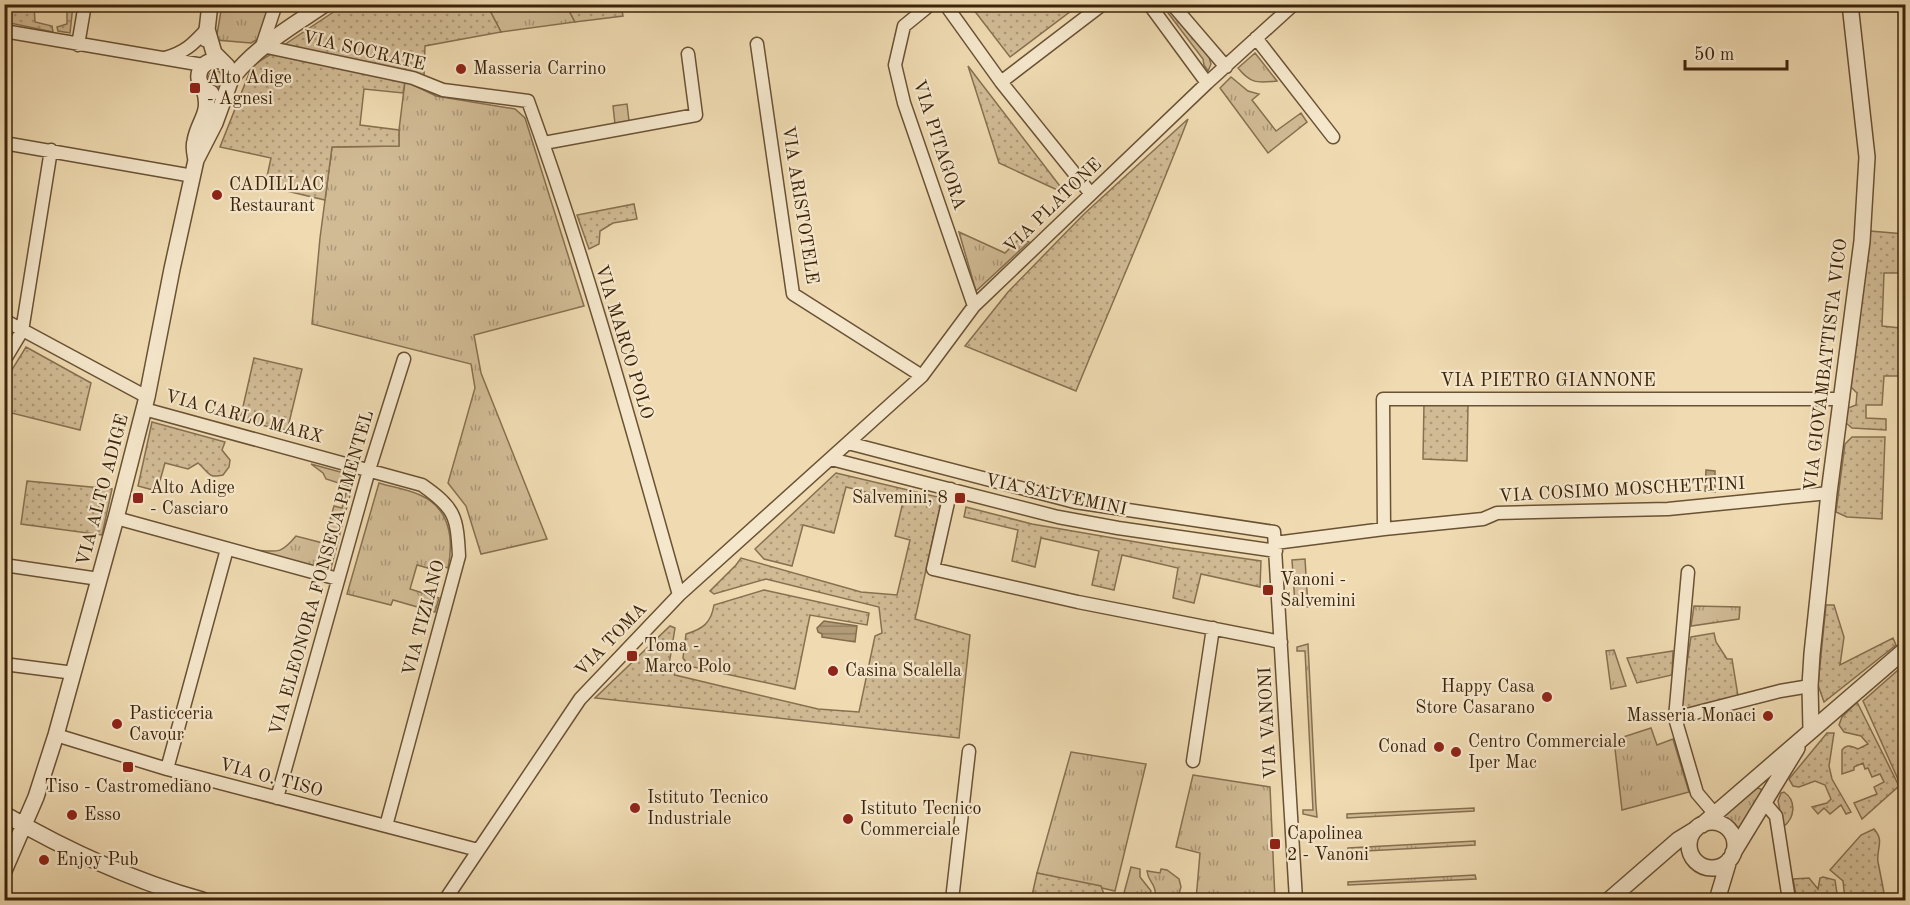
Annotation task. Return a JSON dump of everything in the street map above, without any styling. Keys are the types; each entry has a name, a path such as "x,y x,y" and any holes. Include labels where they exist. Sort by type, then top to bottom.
{"street":[{"path":"78,45 85,4"},
{"name":"VIA ALTO ADIGE","path":"194,168 215,123 219,70 207,29 210,4"},
{"path":"260,48 276,4"},
{"path":"4,32 164,58 219,70 260,48 325,4"},
{"name":"VIA PITAGORA","path":"931,4 904,26 895,65 904,103 974,306"},
{"path":"945,4 1001,82 1091,194"},
{"path":"1001,82 1103,4"},
{"path":"1149,4 1207,83"},
{"path":"1172,4 1226,67"},
{"name":"VIA PLATONE","path":"848,443 922,376 974,306 1207,83 1294,4"},
{"name":"VIA GIOVAMBATTISTA VICO","path":"1808,733 1810,686 1829,493 1862,242 1867,157 1850,4"},
{"path":"164,58 181,53 207,29"},
{"path":"1256,38 1333,137"},
{"name":"VIA ARISTOTELE","path":"758,44 793,294 922,376"},
{"name":"VIA SOCRATE","path":"260,48 413,78 443,90 528,102"},
{"path":"543,143 696,115 688,54"},
{"path":"164,58 194,74 203,88 209,92 219,93 219,70"},
{"name":"VIA ALTO ADIGE","path":"4,871 36,797 56,735 146,403 194,168 194,143 208,102 198,76 219,70"},
{"name":"VIA MARCO POLO","path":"528,102 618,379 679,595"},
{"path":"4,143 194,168"},
{"path":"4,361 22,331 51,150"},
{"name":"VIA CARLO MARX","path":"4,320 146,403 369,470"},
{"name":"VIA ELEONORA FONSECA PIMENTEL","path":"277,798 369,470 404,359"},
{"name":"VIA PIETRO GIANNONE","path":"1384,529 1383,399 1842,399"},
{"name":"VIA TOMA","path":"445,900 580,699 679,595 848,443"},
{"name":"VIA SALVEMINI","path":"831,459 1058,517 1118,528 1275,547 1274,532 1075,502 848,443"},
{"name":"VIA TIZIANO","path":"369,470 422,485 440,498 452,511 459,556 386,826"},
{"path":"951,489 933,569 1078,602 1281,642"},
{"name":"VIA COSIMO MOSCHETTINI","path":"1275,547 1384,529 1483,519 1497,513 1668,509 1829,493"},
{"path":"116,518 338,579"},
{"name":"VIA VANONI","path":"1275,547 1296,900"},
{"path":"167,769 228,549"},
{"path":"4,565 99,579"},
{"path":"1688,572 1676,718 1697,793 1714,813"},
{"path":"1193,761 1213,628"},
{"path":"1609,900 1678,840 1699,827 1905,649"},
{"path":"4,664 74,673"},
{"path":"1676,718 1780,691 1810,686"},
{"path":"1652,863 1675,856 1716,868 1731,857 1808,733"},
{"name":"VIA O. TISO","path":"56,735 167,769 478,850"},
{"path":"952,900 969,751"},
{"path":"1753,781 1764,784 1767,798 1776,816 1789,900"},
{"path":"4,814 93,860 173,892 202,900"},
{"path":"1710,823 1725,827 1734,839 1731,857 1717,900 1712,879 1689,848 1689,841 1699,827 1710,823"}],"green space":[{"path":"5,4 34,5 35,22 52,26 53,32 5,22"},
{"path":"476,4 477,6 487,5 501,32 425,46 424,76 281,47 344,5"},
{"path":"67,5 73,5 70,33 58,31 57,27 67,24"},
{"path":"222,5 272,5 260,38 251,43 216,40"},
{"path":"487,5 566,5 575,22 501,32"},
{"path":"566,5 621,5 623,16 575,22"},
{"path":"970,5 1079,5 1010,57"},
{"path":"1162,5 1166,5 1209,57 1211,64 1208,71 1203,59"},
{"path":"1255,53 1277,81 1251,80 1238,68"},
{"path":"271,54 405,81 403,93 364,89 360,125 399,130 399,146 332,147 325,200 265,186 271,158 220,147 252,66"},
{"path":"968,66 1066,194 999,163"},
{"path":"216,71 224,79 216,87 208,79"},
{"path":"1231,77 1248,91 1259,94 1252,100 1276,131 1301,113 1307,122 1268,153 1220,88"},
{"path":"405,81 436,96 515,109 525,118 584,306 474,335 481,373 547,539 481,554 466,506 448,483 475,388 471,364 312,324 332,147 399,146"},
{"path":"627,104 629,121 615,124 613,106"},
{"path":"1188,119 1076,391 965,346 1008,292 1084,214"},
{"path":"634,204 637,219 613,223 600,231 599,244 589,249 577,215"},
{"path":"1870,231 1905,234 1902,273 1884,273 1882,326 1900,328 1899,376 1884,376 1882,405 1866,405 1866,418 1886,419 1886,430 1852,428 1846,423 1848,408 1856,405 1857,393 1851,387"},
{"path":"959,232 1005,253 1020,238 1029,242 976,291"},
{"path":"26,347 91,383 80,430 12,413 9,419 5,418 5,381"},
{"path":"254,358 302,369 287,431 240,420"},
{"path":"1424,403 1468,405 1467,461 1423,459"},
{"path":"152,422 225,442 222,450 230,460 229,467 223,475 214,476 198,463 188,469 165,463 157,491 138,486"},
{"path":"1852,437 1885,437 1882,519 1847,517 1836,512 1845,444"},
{"path":"311,464 355,476 330,572 255,550 278,551 296,536 323,543 334,506 342,508 348,486 326,479 323,473"},
{"path":"836,473 942,498 915,619 970,635 959,738 595,698 670,626 675,628 669,665 675,675 818,709 859,712 875,636 882,633 879,607 766,579 714,594 710,591 741,558 861,592 897,595 910,540 895,536 903,502 846,487 834,533 803,525 792,566 764,559 755,549"},
{"path":"27,481 112,489 102,535 21,524"},
{"path":"379,483 420,495 438,508 444,516 450,536 448,568 430,562 428,568 417,565 410,589 439,598 435,612 393,600 391,605 347,594"},
{"path":"966,507 1032,524 1261,561 1260,587 1201,574 1194,603 1173,598 1178,568 1122,555 1114,590 1092,585 1099,551 1041,538 1035,567 1012,561 1018,530 964,517"},
{"path":"1305,559 1308,607 1295,604 1292,560"},
{"path":"764,590 869,613 867,625 810,615 795,689 689,666 683,658 686,634 697,630 708,621 714,605"},
{"path":"1826,605 1834,605 1844,637 1840,665 1893,638 1896,645 1824,702 1818,685"},
{"path":"1694,606 1740,607 1739,619 1691,626"},
{"path":"1714,633 1716,642 1727,659 1732,659 1738,696 1686,711 1680,706 1691,637"},
{"path":"1308,644 1317,817 1303,814 1303,810 1313,810 1305,651 1297,651 1297,647"},
{"path":"1614,650 1626,686 1611,689 1606,651"},
{"path":"1673,651 1672,675 1637,683 1627,658"},
{"path":"1905,664 1906,782 1901,786 1863,701"},
{"path":"1857,702 1899,786 1862,819 1854,803 1877,794 1874,787 1884,782 1880,774 1872,777 1863,763 1854,767 1854,770 1842,774 1842,750 1849,746 1858,749 1868,744 1861,736 1844,732 1839,725 1842,717"},
{"path":"1651,728 1657,745 1673,739 1689,792 1622,810 1614,740"},
{"path":"1827,733 1834,733 1829,766 1832,779 1851,812 1846,814 1841,805 1830,814 1824,808 1818,814 1812,807 1827,803 1831,799 1825,785 1815,781 1799,787 1793,786 1789,779"},
{"path":"1071,752 1146,764 1115,891 1037,873"},
{"path":"1193,775 1270,787 1275,900 1196,900 1200,853 1176,847"},
{"path":"1757,788 1761,789 1761,793 1737,831 1731,822 1722,818"},
{"path":"1784,792 1791,800 1793,810 1790,819 1783,827 1778,801 1781,793"},
{"path":"1474,808 1474,811 1347,818 1347,814"},
{"path":"1874,829 1880,841 1878,862 1884,893 1845,900 1843,881 1830,870 1861,835"},
{"path":"1475,841 1475,845 1348,852 1348,848"},
{"path":"1131,867 1140,869 1140,877 1151,891 1149,898 1124,893"},
{"path":"1161,869 1167,870 1179,879 1181,887 1177,900 1155,900 1155,890 1147,871 1160,873"},
{"path":"1037,873 1101,886 1106,900 1031,900"},
{"path":"1475,875 1476,879 1348,885 1348,882"},
{"path":"1809,878 1818,889 1820,878 1835,880 1838,900 1797,900 1793,879"}],"shaded area":[{"path":"1706,470 1715,471 1715,492 1705,491"},
{"path":"824,621 857,626 855,642 822,637 817,628"}],"place":[{"name":"Masseria Carrino","path":"461,69"},
{"name":"Alto Adige - Agnesi","path":"195,88"},
{"name":"CADILLAC Restaurant","path":"217,195"},
{"name":"Alto Adige - Casciaro","path":"138,498"},
{"name":"Salvemini, 8","path":"960,498"},
{"name":"Vanoni - Salvemini","path":"1268,590"},
{"name":"Toma - Marco Polo","path":"632,656"},
{"name":"Casina Scalella","path":"833,671"},
{"name":"Happy Casa Store Casarano","path":"1547,697"},
{"name":"Masseria Monaci","path":"1768,716"},
{"name":"Pasticceria Cavour","path":"117,724"},
{"name":"Conad","path":"1439,747"},
{"name":"Centro Commerciale Iper Mac","path":"1456,752"},
{"name":"Tiso - Castromediano","path":"128,767"},
{"name":"Istituto Tecnico Industriale","path":"635,808"},
{"name":"Esso","path":"72,815"},
{"name":"Istituto Tecnico Commerciale","path":"848,819"},
{"name":"Capolinea 2 - Vanoni","path":"1275,844"},
{"name":"Enjoy Pub","path":"44,860"}]}
